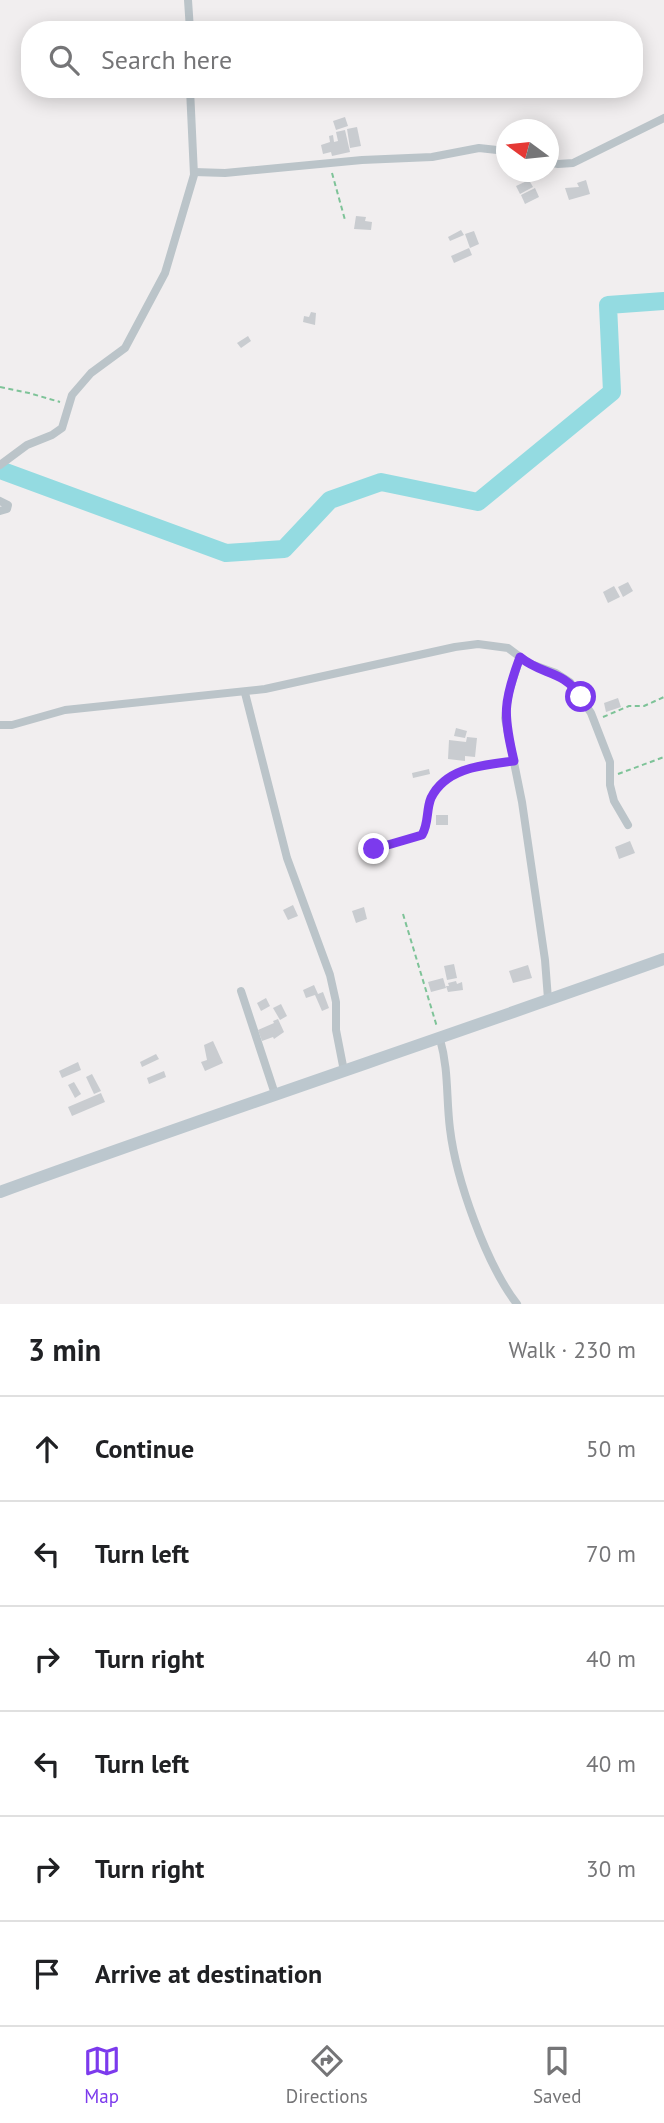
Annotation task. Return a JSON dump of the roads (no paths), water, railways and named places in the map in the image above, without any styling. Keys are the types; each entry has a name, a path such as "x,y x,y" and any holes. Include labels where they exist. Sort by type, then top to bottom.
{"main road":[{"path":"0,1192 664,959"}],"street":[{"path":"188,0 189,21"},
{"path":"0,465 27,445 58,432 72,395 83,381 125,348 132,337 165,273 194,172 190,98"},
{"path":"559,162 573,163 664,118"},
{"path":"194,172 216,174 329,162 432,157 486,148 496,150"},
{"path":"0,500 8,505 7,509 0,511"},
{"path":"0,726 22,723 65,710 245,693 467,645 500,646 513,650 534,667 556,673 570,682 587,705 610,762 614,801 628,825"},
{"path":"520,657 505,709 506,726 528,845 548,999"},
{"path":"245,693 284,847 332,982 336,1002 336,1030 344,1071"},
{"path":"241,992 275,1094"},
{"path":"440,1038 447,1069 452,1140 465,1189 478,1230 494,1266 506,1291 517,1304"}],"waterway":[{"path":"0,470 226,553 284,549 330,500 381,482 478,502 612,392 608,305 664,301"}]}
